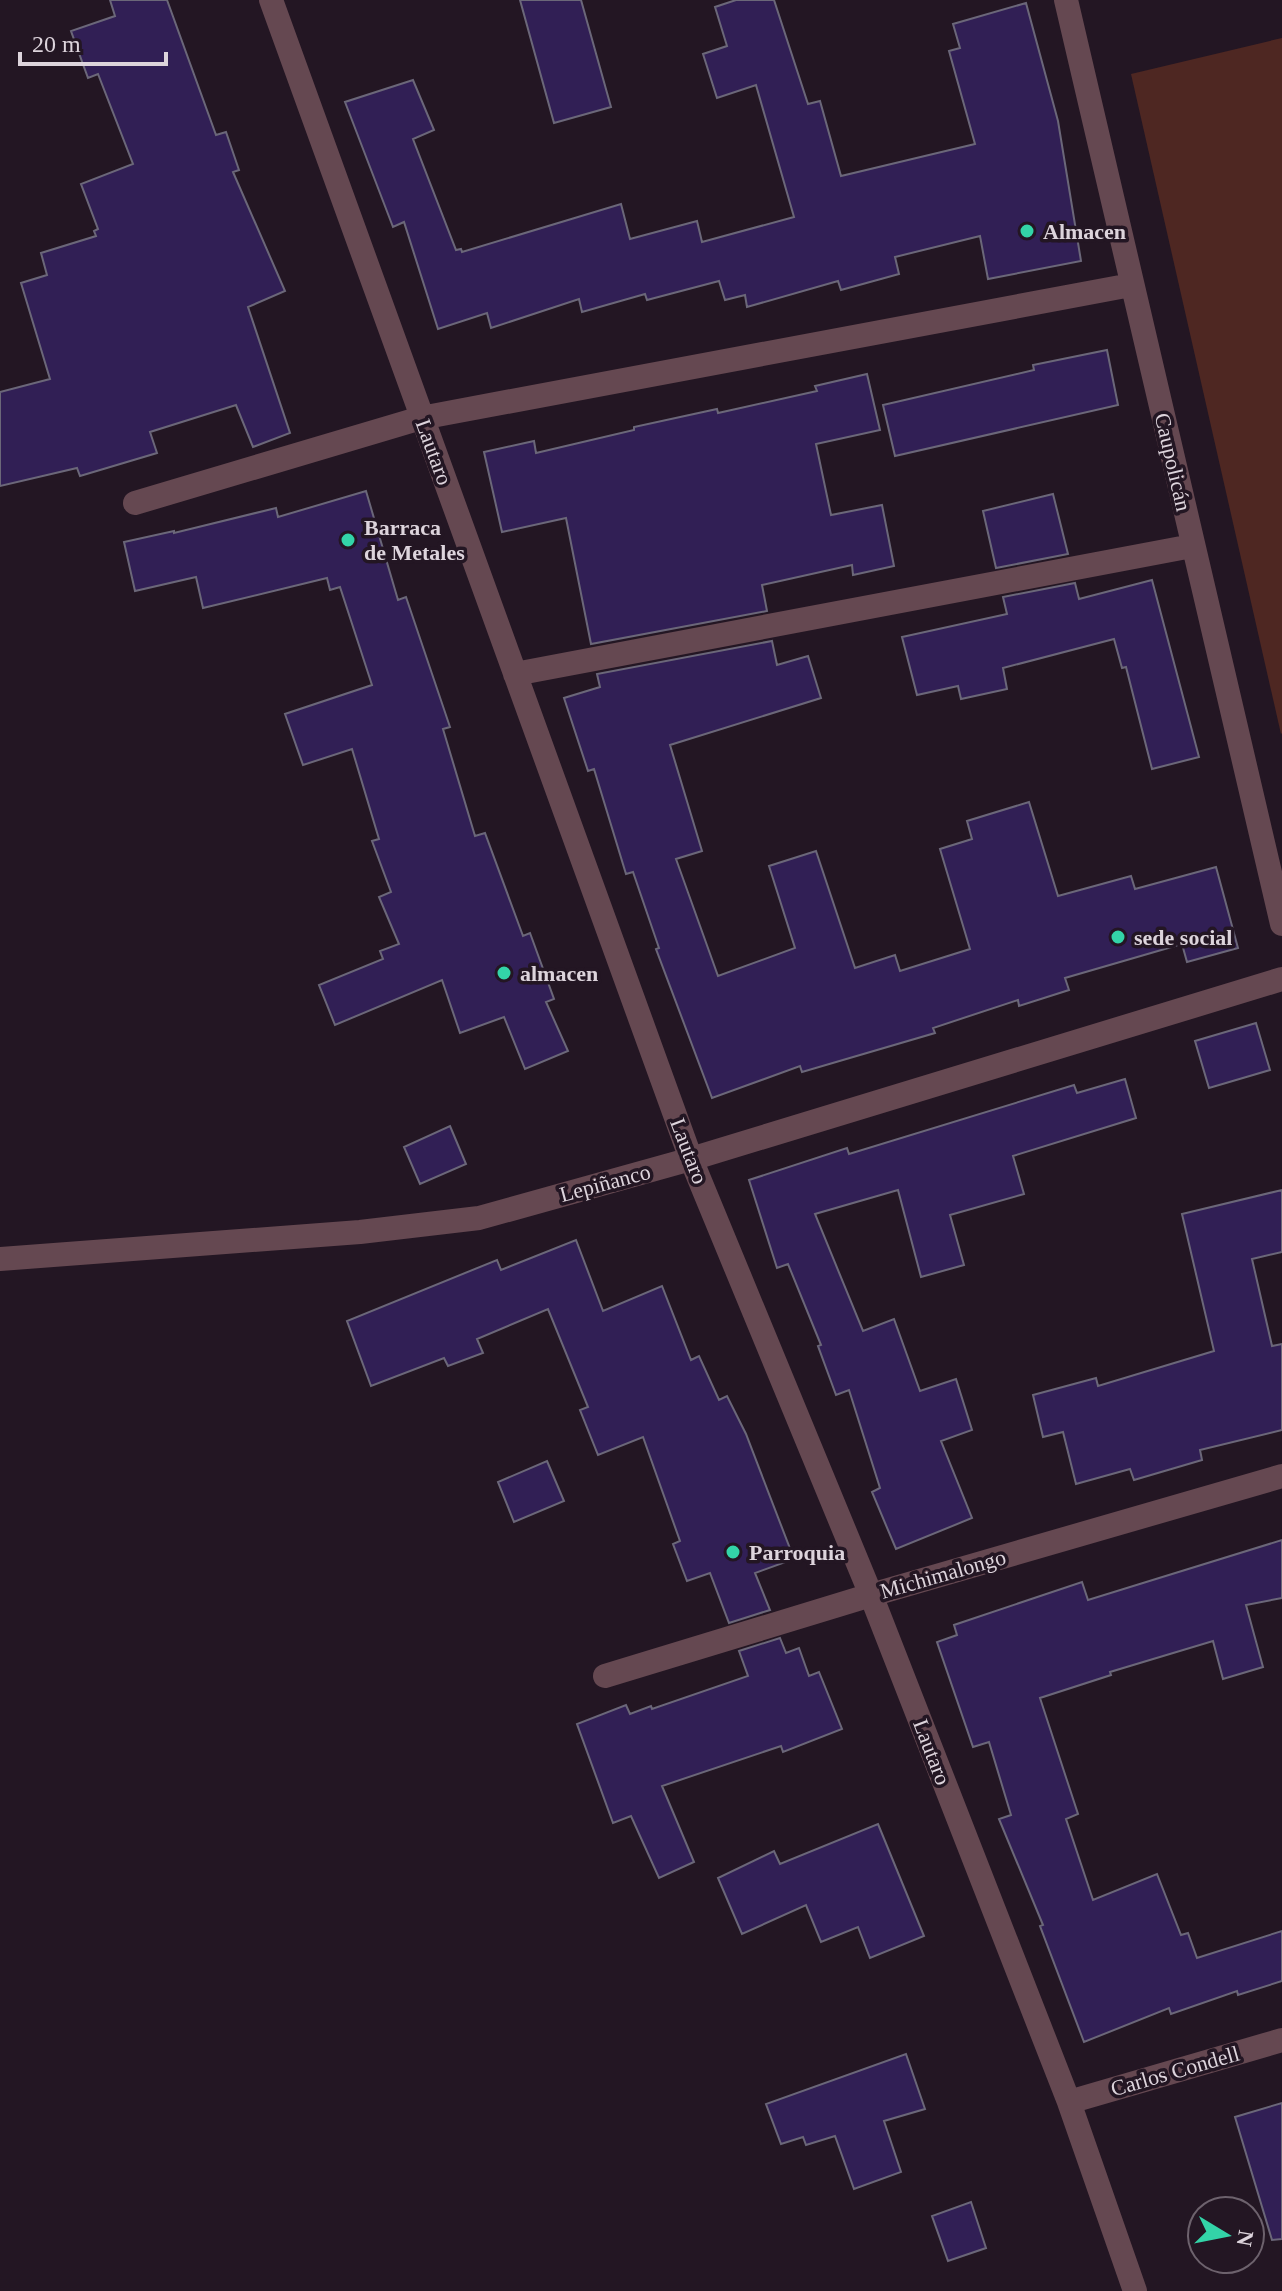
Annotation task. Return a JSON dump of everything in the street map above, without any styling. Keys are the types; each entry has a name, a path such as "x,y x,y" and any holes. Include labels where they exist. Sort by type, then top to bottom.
{"street":[{"name":"Lautaro","path":"271,0 691,1159 871,1595 1069,2102 1135,2291"},
{"name":"Caupolicán","path":"1066,0 1282,924"},
{"path":"135,503 421,418 1131,285"},
{"path":"515,674 1192,546"},
{"name":"Lepiñanco","path":"0,1259 421,1226 479,1218 691,1159 1282,979"},
{"name":"Michimalongo","path":"605,1676 1282,1476"},
{"name":"Carlos Condell","path":"1069,2102 1282,2040"}],"shaded area":[{"path":"1282,38 1282,733 1281,734 1131,74"}],"building":[{"path":"110,0 167,0 216,135 226,132 239,170 233,172 285,291 248,307 290,433 253,447 236,405 150,432 157,453 80,476 77,468 0,486 0,392 50,379 21,283 47,275 41,253 96,236 94,231 98,229 81,184 133,164 98,74 88,78 71,31 115,16"},
{"path":"520,0 581,0 611,107 554,123"},
{"path":"736,0 774,0 808,104 820,101 841,176 975,144 949,51 960,48 953,24 1026,3 1058,121 1081,261 988,279 980,236 895,257 899,274 841,290 838,281 747,307 745,295 725,300 719,281 647,300 645,294 582,312 579,299 491,328 487,313 438,329 404,222 393,227 345,102 413,80 434,130 413,139 456,250 461,249 462,252 621,204 630,239 697,221 702,242 794,217 756,85 717,98 703,54 727,46 715,7"},
{"path":"1107,350 1118,405 895,456 883,405 1034,370 1033,365"},
{"path":"867,374 880,430 816,444 831,515 882,505 894,566 853,575 852,565 762,585 767,611 591,644 566,518 502,532 484,452 534,441 536,453 634,430 634,427 717,409 718,413 817,391 815,386"},
{"path":"366,491 398,600 406,597 450,727 443,729 475,836 485,833 523,936 530,933 554,999 546,1002 568,1051 525,1069 504,1017 460,1033 442,980 335,1025 319,985 383,959 380,951 399,944 379,897 391,892 372,841 379,839 352,749 303,765 285,714 372,685 340,587 330,590 327,578 203,608 196,577 135,591 124,542 276,508 278,517"},
{"path":"1053,494 1068,554 996,568 983,511"},
{"path":"1152,580 1199,757 1152,769 1126,667 1122,668 1114,639 1003,668 1007,689 961,699 958,686 917,695 902,637 1007,614 1003,597 1075,583 1079,599"},
{"path":"772,641 777,665 808,656 821,698 670,745 702,851 676,859 718,976 795,948 769,866 816,851 855,968 895,955 900,971 970,949 940,849 972,839 967,821 1029,802 1058,896 1131,876 1135,889 1216,867 1238,948 1187,962 1182,944 1065,978 1069,990 1019,1006 1018,1000 933,1028 935,1033 802,1072 800,1066 712,1098 656,949 659,948 633,872 626,874 594,769 588,771 564,698 600,687 597,674"},
{"path":"1256,1023 1270,1070 1209,1088 1195,1041"},
{"path":"1125,1079 1136,1118 1013,1156 1024,1194 950,1215 964,1265 921,1277 898,1190 815,1214 863,1331 894,1319 920,1391 956,1379 972,1430 941,1441 972,1518 896,1549 872,1492 880,1488 849,1390 836,1395 818,1346 821,1345 788,1264 777,1268 749,1180 847,1148 849,1154 1074,1085 1077,1093"},
{"path":"450,1126 466,1164 420,1184 404,1147"},
{"path":"1282,1190 1282,1252 1252,1259 1272,1346 1282,1344 1282,1430 1200,1450 1202,1460 1134,1480 1130,1469 1076,1484 1063,1432 1043,1437 1033,1395 1096,1378 1098,1386 1214,1351 1182,1214"},
{"path":"576,1240 603,1311 662,1286 691,1360 699,1356 719,1400 727,1396 746,1434 794,1559 755,1573 770,1610 729,1623 710,1573 687,1581 673,1544 680,1541 643,1437 598,1455 580,1410 588,1407 548,1309 477,1339 483,1353 448,1366 444,1358 371,1386 347,1321 497,1260 501,1270"},
{"path":"547,1461 564,1501 514,1522 498,1482"},
{"path":"1282,1540 1282,1598 1246,1605 1263,1667 1223,1679 1213,1641 1110,1672 1111,1675 1040,1698 1078,1814 1066,1819 1093,1900 1157,1874 1181,1935 1188,1933 1197,1958 1282,1931 1282,1981 1238,1995 1237,1991 1171,2014 1169,2008 1084,2042 1040,1926 1043,1925 999,1819 1011,1815 989,1742 973,1747 937,1642 957,1635 954,1625 1082,1582 1088,1600"},
{"path":"780,1638 786,1653 799,1648 809,1676 819,1672 842,1729 783,1752 781,1746 662,1786 694,1862 659,1878 631,1816 613,1823 577,1724 626,1705 630,1714 651,1706 652,1709 748,1676 739,1651"},
{"path":"878,1824 924,1936 870,1958 858,1927 821,1942 806,1905 742,1934 718,1878 774,1851 780,1864"},
{"path":"906,2054 925,2109 884,2121 901,2172 854,2189 835,2136 806,2145 803,2137 781,2144 766,2104"},
{"path":"1282,2103 1282,2239 1272,2240 1266,2220 1266,2195 1258,2195 1235,2117"},
{"path":"971,2202 986,2248 948,2261 932,2216"}],"place":[{"name":"Almacen","path":"1027,231"},
{"name":"Barraca de Metales","path":"348,540"},
{"name":"sede social","path":"1118,937"},
{"name":"almacen","path":"504,973"},
{"name":"Parroquia","path":"733,1552"}]}
